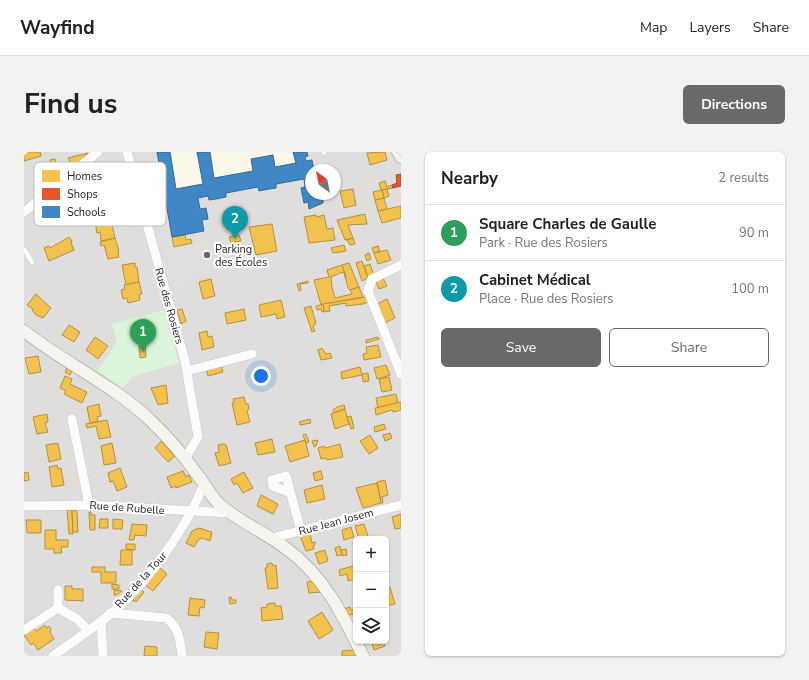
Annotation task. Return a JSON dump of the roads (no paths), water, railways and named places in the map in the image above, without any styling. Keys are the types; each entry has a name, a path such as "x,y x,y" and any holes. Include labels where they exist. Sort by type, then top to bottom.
{"main road":[{"path":"398,152 401,157"},
{"path":"24,331 121,395 150,420 185,459 218,502 230,513 272,538 295,555 318,577 339,610 363,656"}],"street":[{"path":"86,162 98,152"},
{"name":"Rue des Rosiers","path":"127,152 130,162"},
{"path":"24,212 34,204"},
{"name":"Rue des Rosiers","path":"147,226 187,371 198,437 185,459"},
{"path":"401,265 372,279 368,291 401,374"},
{"path":"187,371 252,354"},
{"path":"72,419 89,505"},
{"name":"Rue de la Tour","path":"53,656 101,621 125,601 164,555 189,512 197,502 204,483"},
{"path":"291,493 301,530"},
{"name":"Rue de Rubelle","path":"24,506 89,505 189,512 230,513"},
{"name":"Rue Jean Josem","path":"272,538 401,505"},
{"path":"58,590 58,608"},
{"path":"58,608 76,619 88,630"},
{"path":"24,630 58,608"},
{"path":"110,613 166,618 173,623 179,632 182,656"},
{"path":"101,621 103,656"}],"lane":[{"path":"24,249 32,262"}],"place":[{"name":"Cabinet Médical","path":"235,239"},
{"name":"Parking des Écoles","path":"207,255"},
{"name":"Square Charles de Gaulle","path":"143,352"}]}
